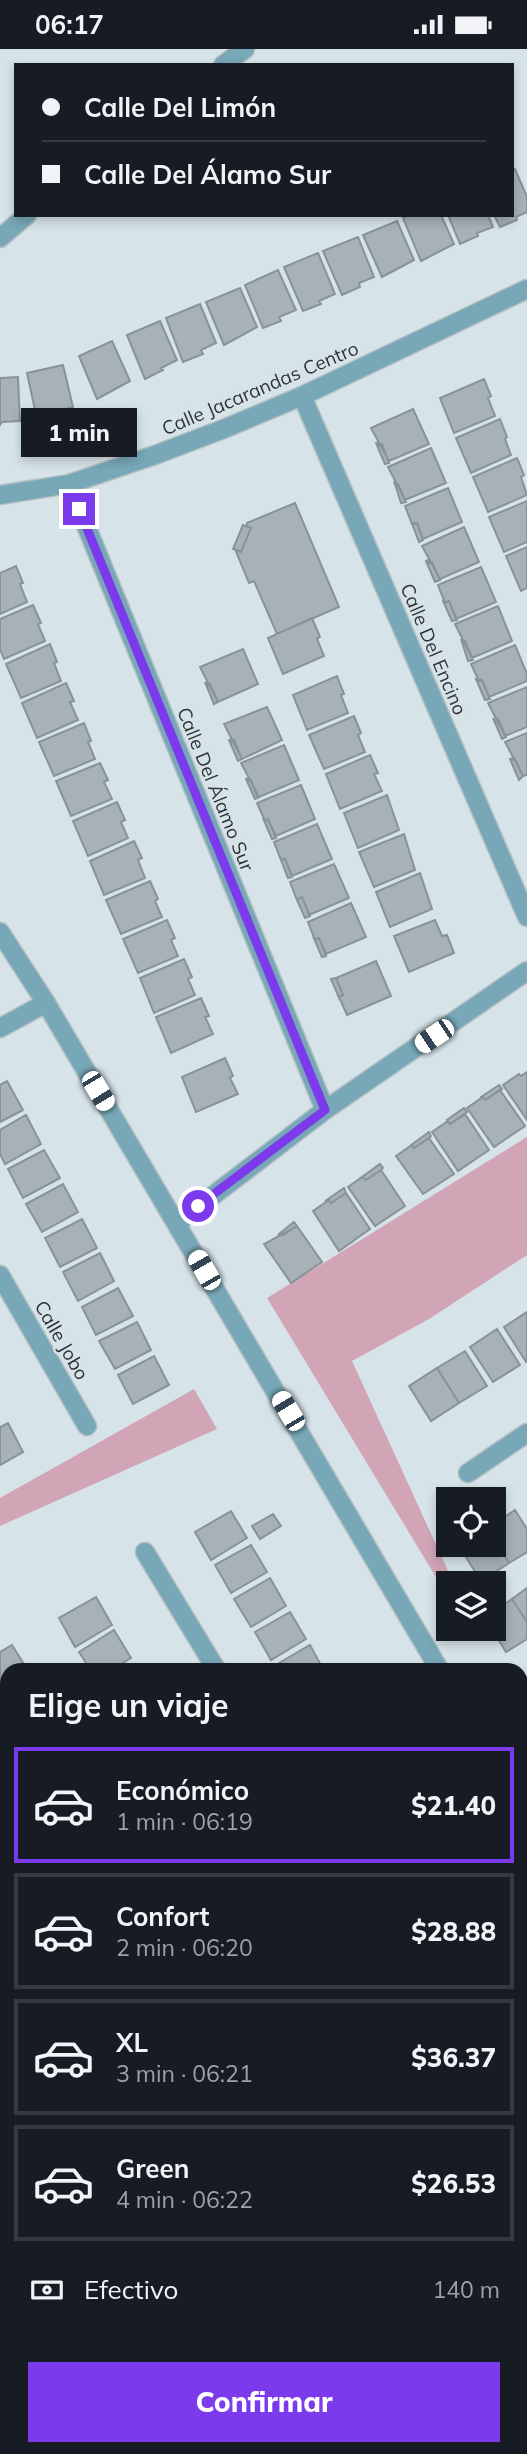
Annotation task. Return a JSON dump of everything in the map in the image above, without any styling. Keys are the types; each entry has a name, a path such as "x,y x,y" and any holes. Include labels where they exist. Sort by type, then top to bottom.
{"street":[{"path":"226,63 245,49"},
{"path":"0,238 25,217"},
{"name":"Calle Jacarandas Centro","path":"0,495 69,484 155,456 302,396 525,295"},
{"name":"Calle Del Encino","path":"302,396 527,918"},
{"name":"Calle Del Álamo Sur","path":"69,484 325,1110"},
{"path":"0,932 46,1003 435,1663"},
{"path":"177,1223 325,1110 527,971"},
{"path":"0,1028 46,1003"},
{"name":"Calle Jobo","path":"0,1275 87,1426"},
{"path":"468,1473 527,1433"},
{"path":"145,1552 212,1663"}],"shaded area":[{"path":"527,1137 527,1255 429,1319 352,1361 436,1545 436,1557 442,1557 448,1571 436,1571 436,1577 267,1298"},
{"path":"194,1389 217,1429 0,1526 0,1498"}],"building":[{"path":"514,170 527,197 527,212 516,217 517,220 500,227 495,217 514,217"},
{"path":"442,217 454,244 421,261 403,218"},
{"path":"449,217 489,217 493,227 460,244"},
{"path":"397,221 414,260 382,277 363,235"},
{"path":"358,237 374,277 359,283 360,287 342,295 323,251"},
{"path":"318,253 335,294 319,301 321,304 303,311 284,267"},
{"path":"278,270 296,310 279,317 281,321 263,328 245,285"},
{"path":"240,288 257,327 224,345 206,302"},
{"path":"200,304 216,343 201,350 203,354 183,362 166,318"},
{"path":"160,321 177,360 145,379 127,335"},
{"path":"112,341 130,381 97,399 79,356"},
{"path":"63,365 73,407 55,412 56,415 37,419 27,373"},
{"path":"18,377 20,421 2,422 0,425 0,378"},
{"path":"484,379 495,416 454,433 440,398"},
{"path":"413,409 429,444 389,461 371,428"},
{"path":"500,419 511,455 471,473 456,438"},
{"path":"378,442 379,446 382,444 389,463 385,464 376,443"},
{"path":"431,448 446,483 405,500 388,467"},
{"path":"517,458 524,475 521,477 527,495 488,512 473,477"},
{"path":"398,484 406,502 401,503 395,485"},
{"path":"448,488 462,522 423,539 417,523 412,524 405,506"},
{"path":"527,501 527,542 504,552 489,517"},
{"path":"295,503 339,607 277,634 254,581 249,583 235,549 241,552 251,528 247,523"},
{"path":"417,523 423,540 419,542 412,524"},
{"path":"243,525 251,528 241,552 233,549"},
{"path":"464,527 479,562 440,579 422,546"},
{"path":"527,547 527,588 521,591 506,556"},
{"path":"426,561 429,563 432,562 440,580 435,582"},
{"path":"16,566 27,602 0,614 0,573"},
{"path":"481,567 496,602 456,619 449,601 445,603 438,585"},
{"path":"443,601 445,603 449,601 457,620 452,621"},
{"path":"33,605 45,641 4,659 0,649 0,619"},
{"path":"498,606 512,641 472,658 455,624"},
{"path":"312,618 324,656 283,674 268,638"},
{"path":"461,639 465,641 473,660 468,661"},
{"path":"50,644 61,681 21,698 6,664"},
{"path":"515,645 527,674 527,681 489,697 471,664"},
{"path":"243,649 258,684 218,702 200,667"},
{"path":"337,676 348,713 307,730 293,695"},
{"path":"476,679 482,680 490,699 485,700"},
{"path":"205,682 210,684 218,702 214,704"},
{"path":"66,683 78,720 37,738 22,703"},
{"path":"527,687 527,727 505,736 488,703"},
{"path":"267,707 282,740 242,759 224,724"},
{"path":"354,716 365,752 324,769 309,735"},
{"path":"493,718 495,721 498,719 506,737 502,739"},
{"path":"84,723 95,759 54,776 39,742"},
{"path":"527,733 527,775 523,776 505,742"},
{"path":"231,739 231,742 234,740 242,759 238,761 229,740"},
{"path":"284,745 299,780 259,797 241,763"},
{"path":"370,755 378,773 374,774 382,791 340,809 326,774"},
{"path":"512,758 523,776 519,780 510,759"},
{"path":"100,763 108,780 104,782 112,799 71,816 56,781"},
{"path":"248,778 258,798 255,799 246,779"},
{"path":"301,785 315,819 276,836 257,803"},
{"path":"387,795 399,830 358,848 344,813"},
{"path":"117,802 125,820 121,822 128,838 88,856 73,821"},
{"path":"263,818 265,821 268,819 276,838 272,839"},
{"path":"317,824 332,859 292,876 285,859 281,860 274,842"},
{"path":"404,834 415,870 374,887 359,852"},
{"path":"134,841 142,858 138,860 145,878 104,895 90,861"},
{"path":"285,859 292,877 288,878 281,860"},
{"path":"334,864 349,898 309,915 302,897 297,900 290,882"},
{"path":"420,873 432,909 390,927 376,892"},
{"path":"150,881 162,917 121,934 106,900"},
{"path":"302,897 310,916 305,918 297,900"},
{"path":"351,903 366,937 326,954 319,938 315,940 308,922"},
{"path":"167,920 175,938 171,940 178,956 138,973 123,939"},
{"path":"435,920 442,936 447,935 454,953 409,972 394,936"},
{"path":"313,936 315,940 319,938 326,956 322,957"},
{"path":"184,959 192,977 188,979 195,995 154,1013 140,978"},
{"path":"376,961 391,996 347,1015 339,997 343,995 336,978"},
{"path":"336,978 343,995 339,997 340,1000 331,979"},
{"path":"201,998 209,1016 205,1017 213,1034 171,1053 156,1017"},
{"path":"225,1058 238,1094 196,1112 182,1077"},
{"path":"527,1072 527,1120 503,1085"},
{"path":"7,1081 23,1110 0,1122 0,1085"},
{"path":"499,1085 502,1089 485,1100 481,1098 481,1097"},
{"path":"500,1090 525,1126 494,1147 467,1108"},
{"path":"464,1108 467,1112 450,1124 447,1120"},
{"path":"465,1114 489,1150 458,1171 432,1132"},
{"path":"26,1115 41,1144 5,1164 0,1154 0,1130"},
{"path":"429,1132 429,1138 414,1148 411,1145"},
{"path":"429,1138 454,1174 423,1194 396,1156"},
{"path":"44,1150 60,1178 23,1198 8,1169"},
{"path":"380,1164 383,1168 381,1170 366,1180 362,1177"},
{"path":"381,1170 405,1206 375,1226 348,1187 362,1177 366,1180"},
{"path":"63,1184 78,1212 42,1232 26,1204"},
{"path":"344,1188 346,1193 331,1203 329,1200 325,1201"},
{"path":"346,1193 370,1229 339,1251 313,1211"},
{"path":"82,1219 97,1248 60,1267 45,1238"},
{"path":"294,1222 297,1226 283,1235 279,1234"},
{"path":"297,1226 322,1262 291,1283 264,1244"},
{"path":"100,1253 114,1281 78,1301 63,1272"},
{"path":"118,1288 133,1316 96,1335 82,1307"},
{"path":"527,1312 527,1361 526,1362 504,1327"},
{"path":"137,1322 151,1350 115,1369 99,1341"},
{"path":"497,1329 520,1365 493,1382 470,1347"},
{"path":"465,1351 487,1386 459,1403 437,1368"},
{"path":"154,1356 169,1385 133,1404 118,1375"},
{"path":"437,1368 459,1403 431,1421 409,1386"},
{"path":"8,1423 23,1452 0,1465 0,1427"},
{"path":"515,1510 527,1529 527,1552 509,1563 505,1557 506,1516"},
{"path":"231,1511 247,1538 211,1560 195,1532"},
{"path":"273,1514 281,1526 260,1539 252,1526"},
{"path":"251,1545 267,1572 231,1593 215,1565"},
{"path":"466,1557 505,1557 509,1563 497,1571 475,1571"},
{"path":"270,1578 286,1606 251,1627 234,1599"},
{"path":"527,1588 527,1622 512,1599"},
{"path":"96,1597 112,1625 75,1647 59,1618"},
{"path":"512,1599 527,1622 527,1639 506,1652 499,1641 506,1641 506,1603"},
{"path":"290,1612 306,1639 271,1660 255,1632"},
{"path":"114,1630 131,1658 123,1663 86,1663 79,1652"},
{"path":"12,1645 23,1663 0,1663 0,1652"},
{"path":"310,1645 320,1663 279,1663"}],"route":[{"path":"79,509 325,1110 198,1206"}]}
